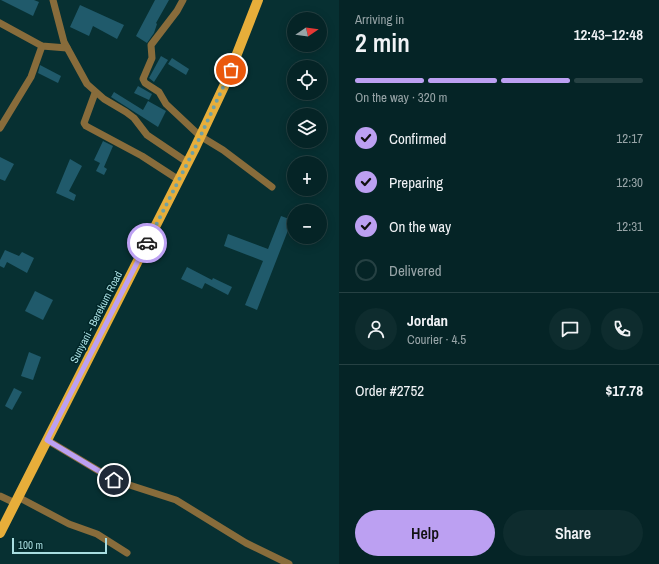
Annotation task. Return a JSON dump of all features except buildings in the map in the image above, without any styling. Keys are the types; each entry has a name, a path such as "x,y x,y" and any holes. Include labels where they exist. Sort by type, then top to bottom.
{"main road":[{"name":"Sunyani - Berekum Road","path":"0,533 188,162 226,82 258,0"}],"street":[{"path":"53,0 67,48 87,84 95,92 126,112 146,135 188,162"},
{"path":"182,0 177,11 151,45 152,58 143,79 145,83 159,92 166,104 200,136 223,150 272,187"},
{"path":"0,22 42,46 67,48"},
{"path":"0,128 31,77 42,46"},
{"path":"95,92 84,123 86,126 142,156 179,180"},
{"path":"47,440 114,480 176,500 246,543 289,564"},
{"path":"0,496 17,500 69,524 98,534 128,553"}],"way so far":[{"path":"147,243 194,150 231,70"}],"route":[{"path":"114,480 47,440 147,243"}]}
